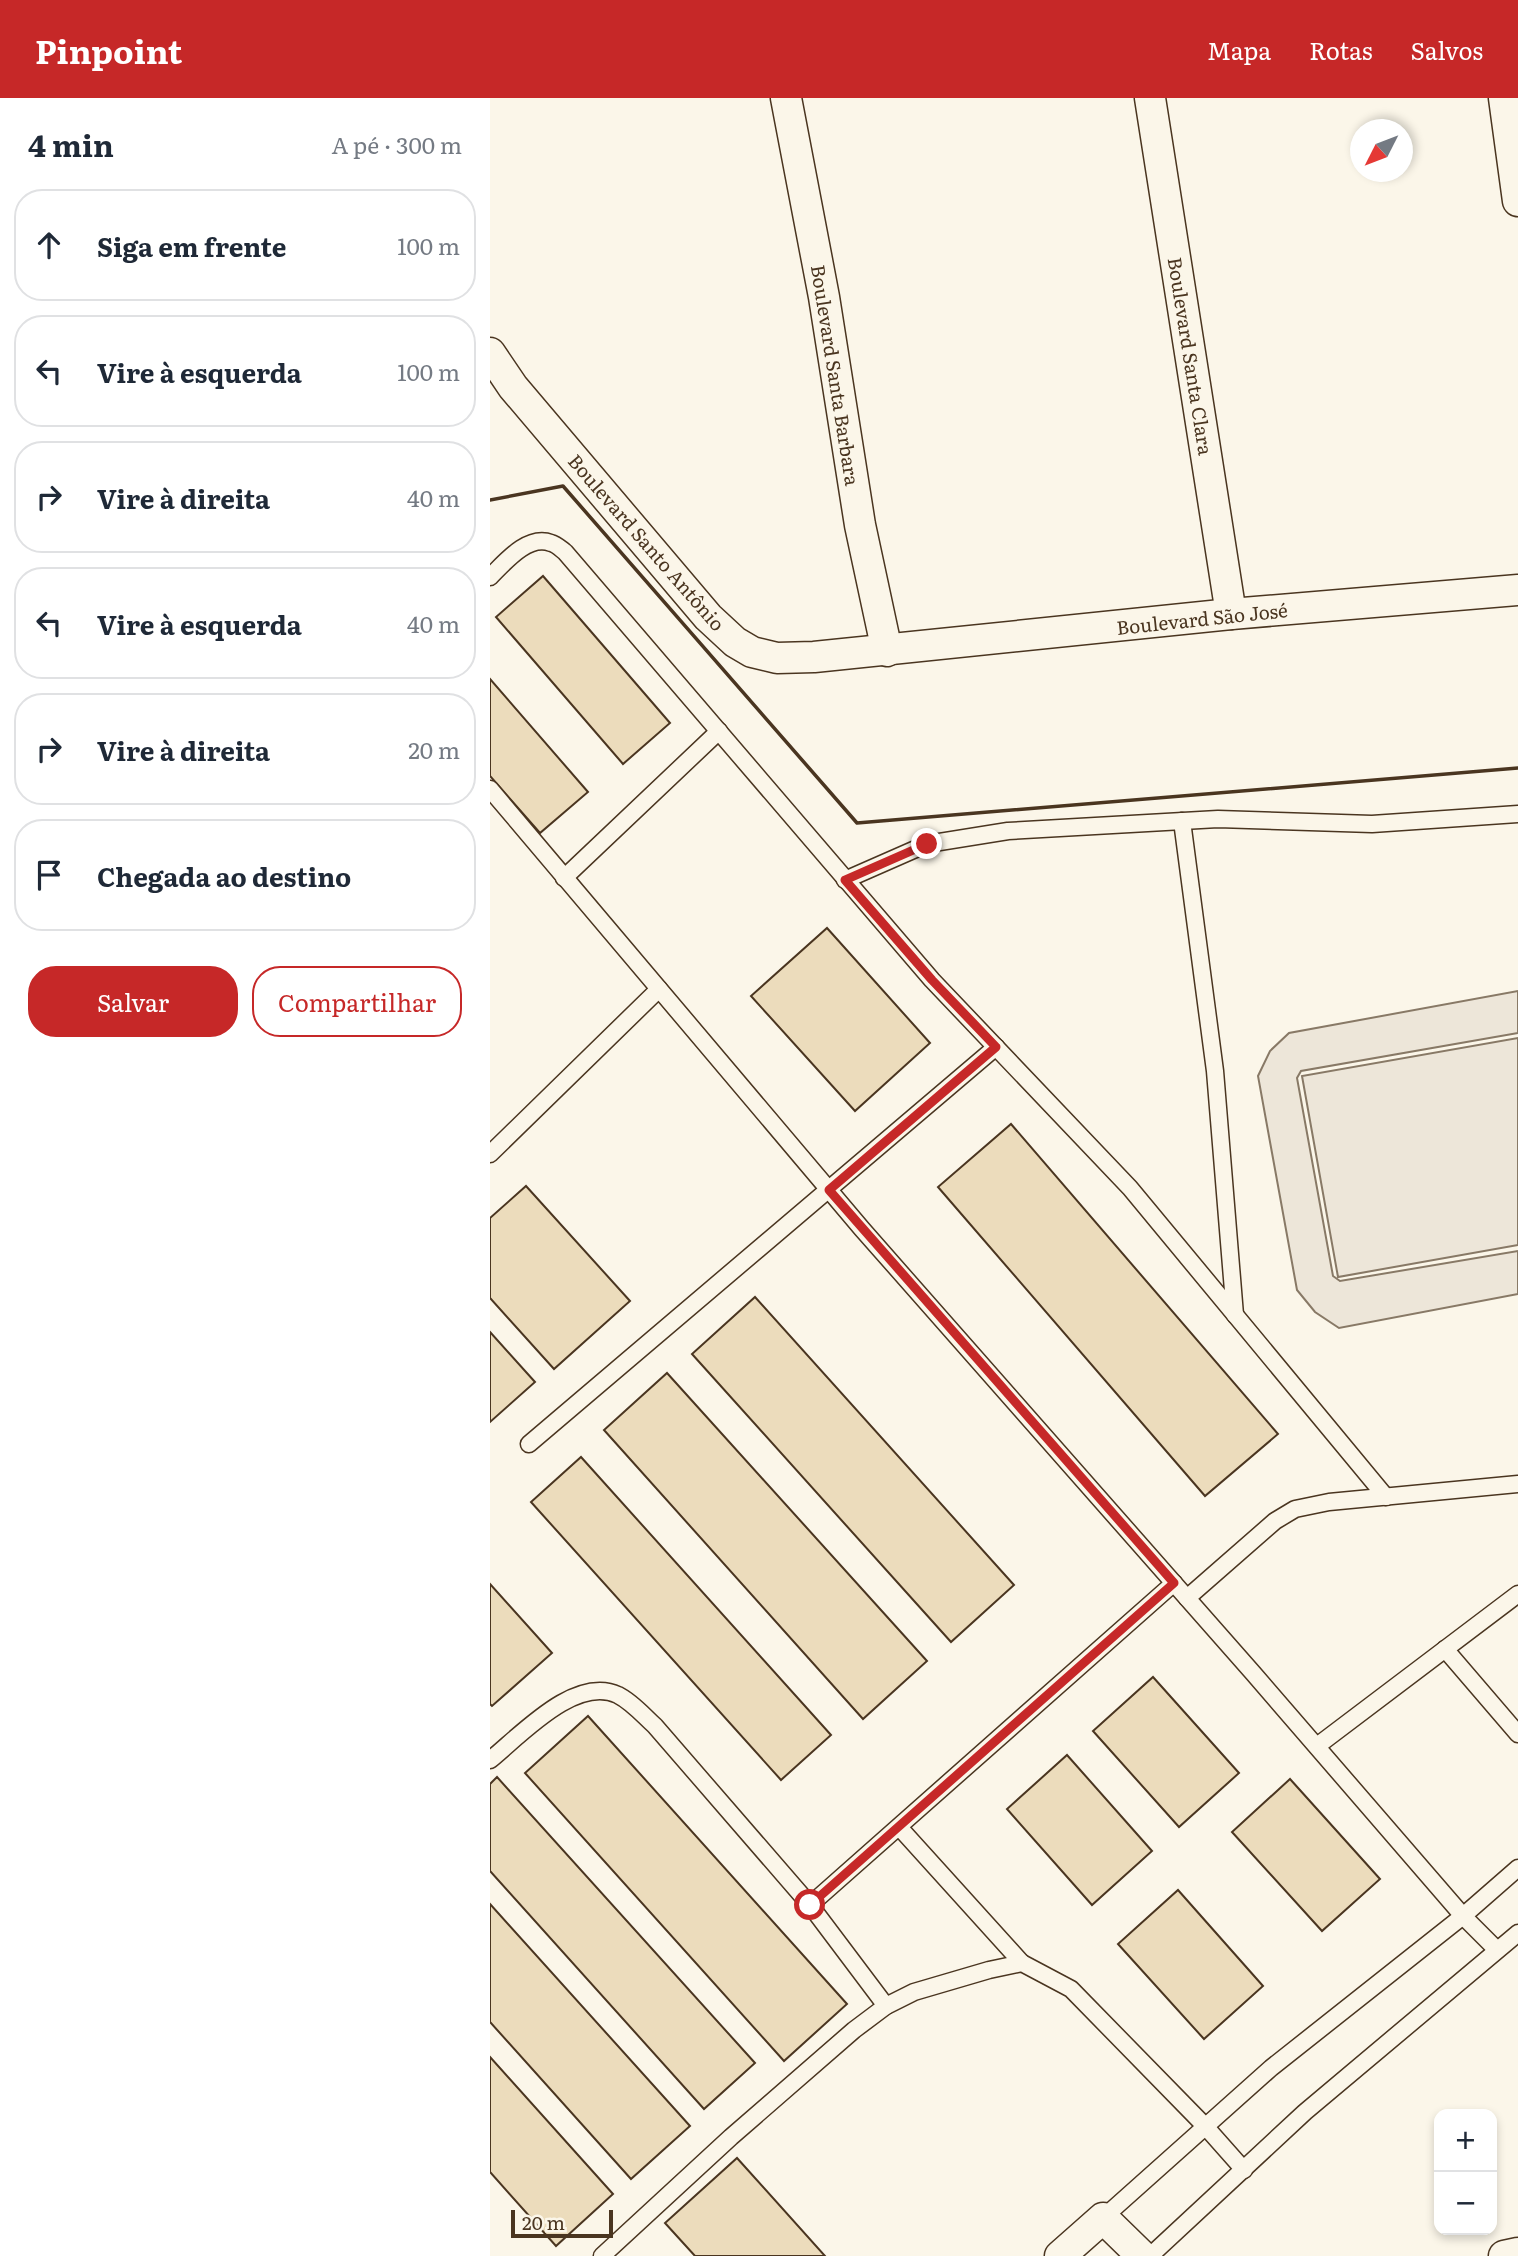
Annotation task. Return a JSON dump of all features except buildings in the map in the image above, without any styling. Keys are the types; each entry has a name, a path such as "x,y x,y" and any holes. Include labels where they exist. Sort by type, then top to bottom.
{"street":[{"name":"Boulevard Santa Barbara","path":"786,98 824,297 860,524 887,651"},
{"name":"Boulevard Santa Clara","path":"1150,98 1231,614"},
{"path":"1504,98 1518,201"},
{"name":"Boulevard Santo Antônio","path":"490,354 513,387 708,617 735,642 752,652 777,658 887,651"},
{"name":"Boulevard São José","path":"887,651 1231,614 1518,590"},
{"path":"1060,2256 1103,2218 1142,2256"},
{"path":"1504,2256 1518,2253"}],"lane":[{"path":"490,577 524,546 538,541 551,543 576,564 932,980 1129,1188 1386,1497"},
{"path":"564,878 719,731"},
{"path":"490,789 829,1190 1463,1916 1497,1950"},
{"path":"845,880 927,844 1008,831 1218,819 1372,824 1518,814"},
{"path":"1182,821 1215,1071 1235,1315"},
{"path":"490,1154 659,989"},
{"path":"530,1444 996,1047"},
{"path":"1187,1598 1275,1521 1295,1509 1329,1502 1518,1484"},
{"path":"810,1905 1174,1583"},
{"path":"1317,1746 1518,1594"},
{"path":"1445,1649 1518,1734"},
{"path":"490,1760 572,1696 591,1691 618,1695 655,1726 810,1905 886,2006"},
{"path":"900,1827 1022,1963 1071,1989 1244,2169"},
{"path":"1103,2218 1271,2068 1463,1916 1518,1868"},
{"path":"1150,2256 1305,2112 1518,1933"},
{"path":"602,2256 731,2137 854,2030 886,2006 914,1992 1022,1963"}],"shaded area":[{"path":"1518,991 1518,1033 1301,1071 1297,1078 1333,1276 1340,1281 1518,1251 1518,1294 1339,1328 1315,1312 1297,1290 1258,1076 1270,1051 1289,1033"},
{"path":"1518,1038 1518,1245 1338,1277 1302,1076"}],"wall":[{"path":"490,500 563,486 857,823 1518,768"}],"route":[{"path":"810,1905 1174,1583 829,1190 996,1047 932,980 845,880 927,844"}]}
